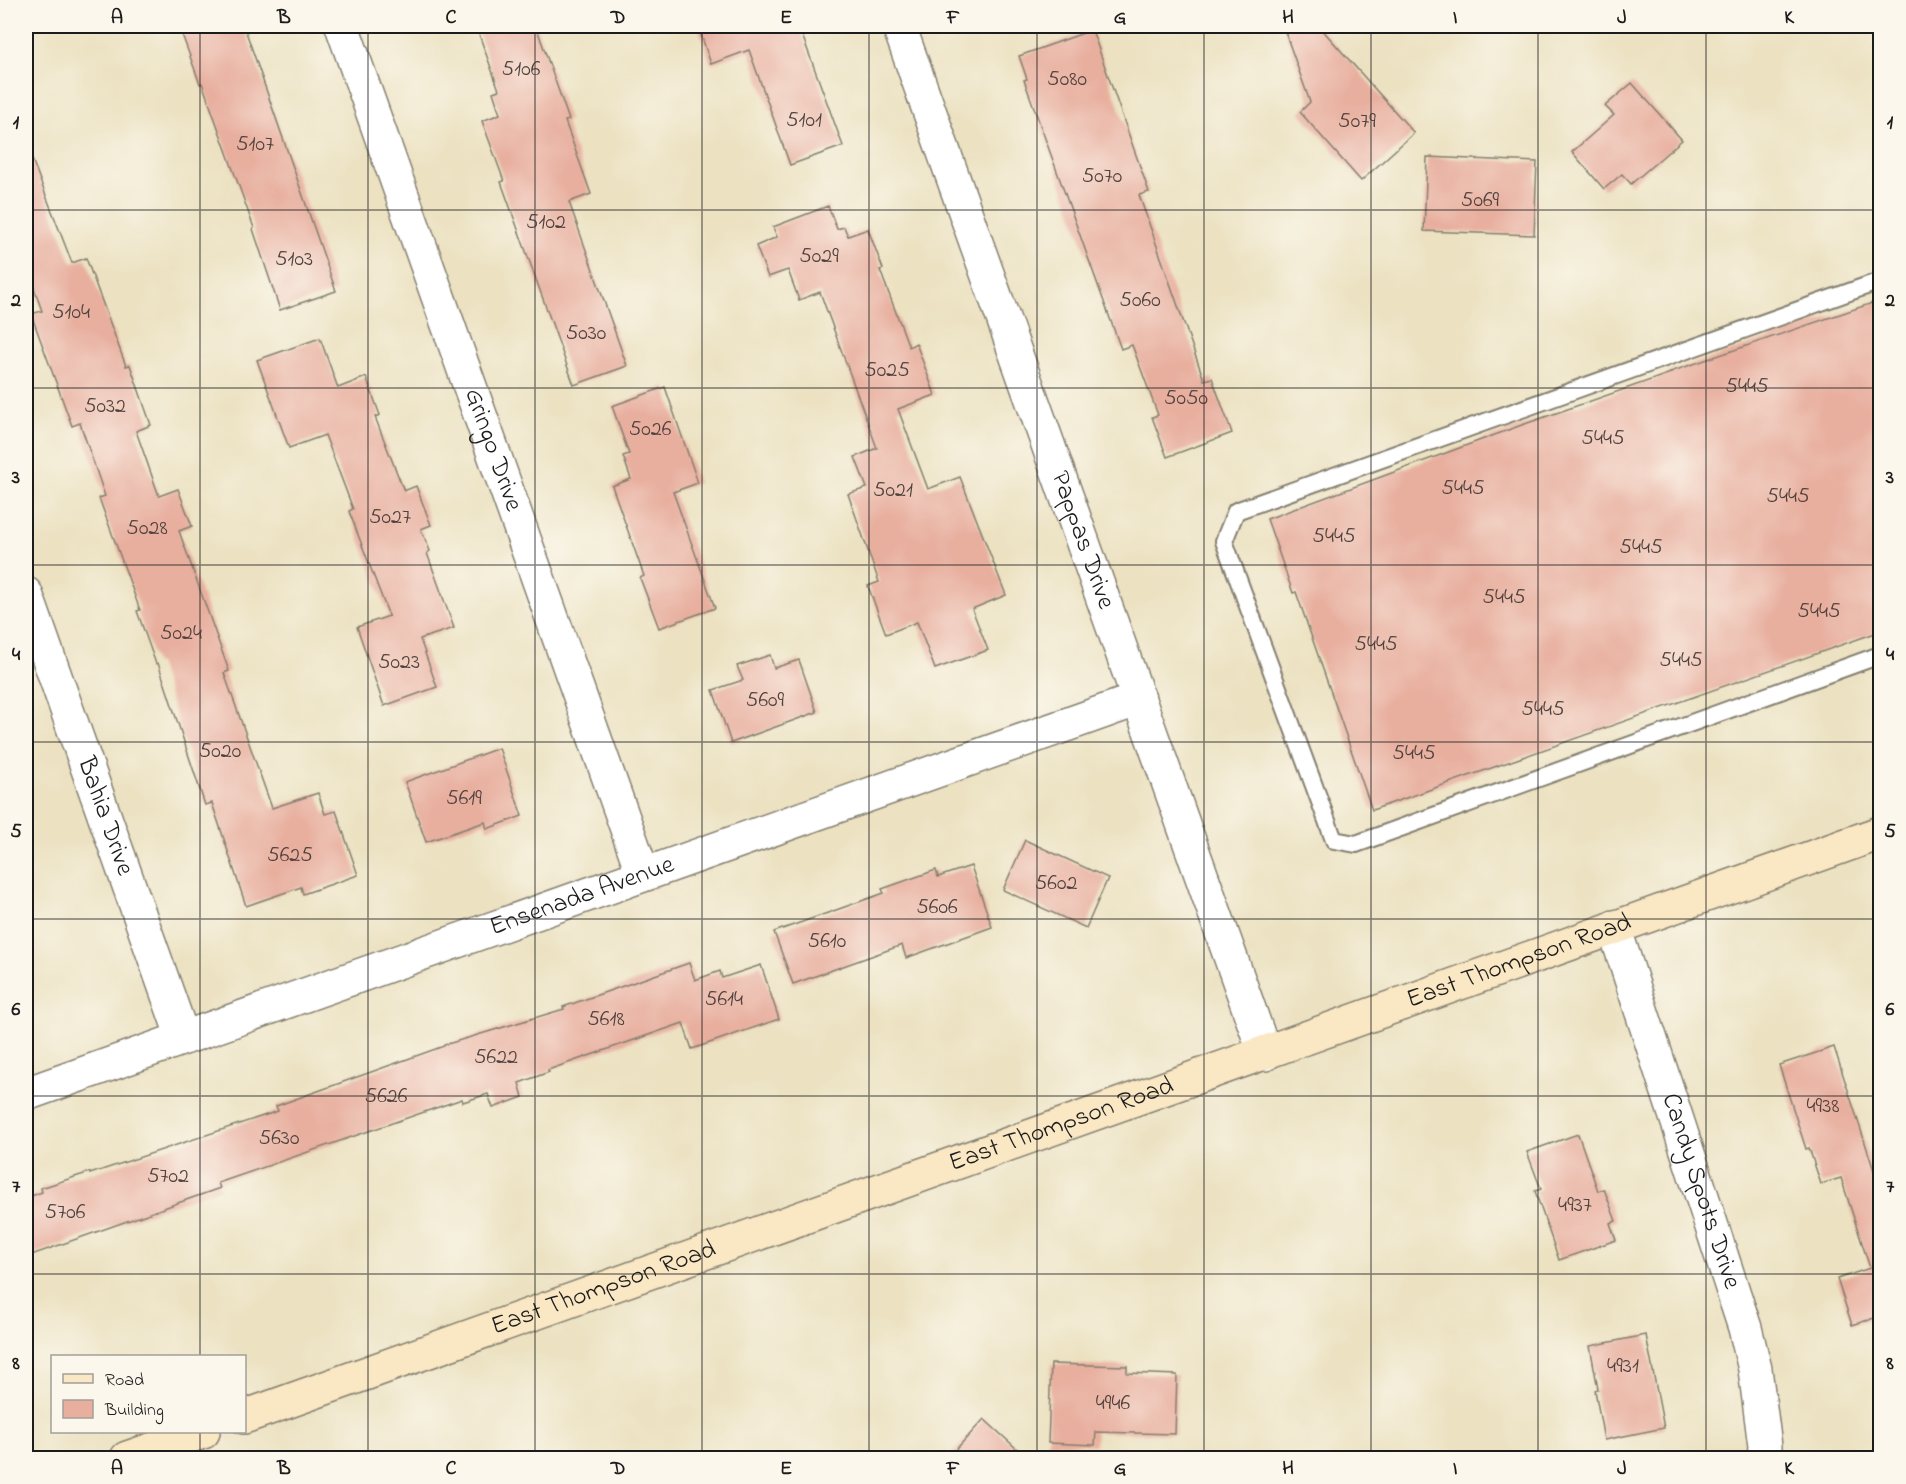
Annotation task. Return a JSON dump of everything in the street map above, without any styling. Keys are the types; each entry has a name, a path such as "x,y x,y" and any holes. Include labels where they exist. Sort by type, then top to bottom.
{"main road":[{"name":"East Thompson Road","path":"246,1416 1881,833"},
{"path":"127,1458 197,1433"}],"street":[{"name":"Gringo Drive","path":"342,26 643,874"},
{"name":"Pappas Drive","path":"899,26 1265,1054"},
{"name":"Bahia Drive","path":"26,594 183,1038"},
{"name":"Ensenada Avenue","path":"26,1094 1139,699"},
{"name":"Candy Spots Drive","path":"1614,927 1745,1328 1755,1369 1765,1446 1764,1458"}],"lane":[{"path":"1881,281 1236,511 1224,541 1334,840 1356,844 1881,655"}],"building":[{"path":"179,26 244,26 336,291 280,310 254,228"},
{"path":"476,26 536,26 569,120 565,121 591,194 569,202 627,366 574,385 501,182 504,181 482,121 500,114 493,92 499,90"},
{"path":"698,26 804,26 805,31 801,32 843,146 790,165 749,50 711,64"},
{"path":"1283,26 1319,26 1414,133 1361,181 1300,112 1310,102"},
{"path":"1092,30 1149,192 1139,195 1204,380 1212,378 1232,433 1167,457 1152,417 1158,415 1132,345 1121,349 1024,80 1027,79 1019,56"},
{"path":"1632,83 1682,140 1631,184 1622,174 1604,189 1572,152 1614,115 1605,106"},
{"path":"26,149 28,149 72,263 86,258 126,366 130,365 151,425 136,431 159,496 178,489 192,526 179,531 229,671 224,673 272,808 318,793 325,814 336,811 358,875 303,894 301,887 246,906 212,803 205,805 158,663 156,664 137,611 140,610 99,498 105,496 80,423 72,426 31,314 42,311 26,265"},
{"path":"1427,157 1537,162 1534,235 1424,231"},
{"path":"828,206 837,229 844,227 848,236 868,229 883,269 880,270 909,347 916,343 935,395 898,409 928,489 960,477 1006,595 972,609 988,650 935,669 917,622 886,634 868,586 879,582 848,494 867,488 855,457 877,448 820,292 799,300 788,270 768,277 756,246 777,237 773,227"},
{"path":"1881,300 1881,631 1372,810 1296,592 1293,593 1267,519 1670,372"},
{"path":"320,338 338,388 366,377 380,415 375,417 404,491 416,486 431,525 421,529 430,551 427,553 454,628 420,639 437,687 384,706 357,627 389,616 349,511 353,509 325,435 289,448 257,360"},
{"path":"665,387 698,483 673,492 715,608 659,628 640,578 644,576 612,486 631,479 623,456 629,454 612,406"},
{"path":"770,655 774,668 799,660 817,712 731,743 713,690 743,680 737,666"},
{"path":"499,748 522,816 487,829 485,822 426,842 405,782"},
{"path":"1025,840 1108,878 1086,928 1003,890"},
{"path":"971,866 992,927 906,958 902,945 793,984 774,932 884,893 882,889 936,870 938,877"},
{"path":"689,963 695,980 720,971 722,978 761,965 779,1019 692,1049 683,1023 548,1070 549,1072 519,1083 523,1097 493,1108 488,1094 463,1102 462,1099 218,1183 220,1188 26,1257 26,1198 42,1192 41,1188 90,1172 90,1174 278,1111 276,1106 444,1045 564,1009 563,1007"},
{"path":"1834,1047 1881,1192 1881,1316 1852,1325 1837,1279 1870,1268 1841,1178 1821,1184 1809,1148 1806,1149 1779,1065"},
{"path":"1578,1134 1598,1191 1604,1189 1616,1221 1610,1223 1616,1240 1559,1260 1535,1191 1541,1189 1527,1152"},
{"path":"1646,1335 1664,1428 1604,1440 1590,1346"},
{"path":"1051,1364 1127,1366 1127,1373 1177,1375 1175,1434 1096,1432 1095,1445 1048,1443"},
{"path":"984,1419 1027,1458 948,1458"}]}
